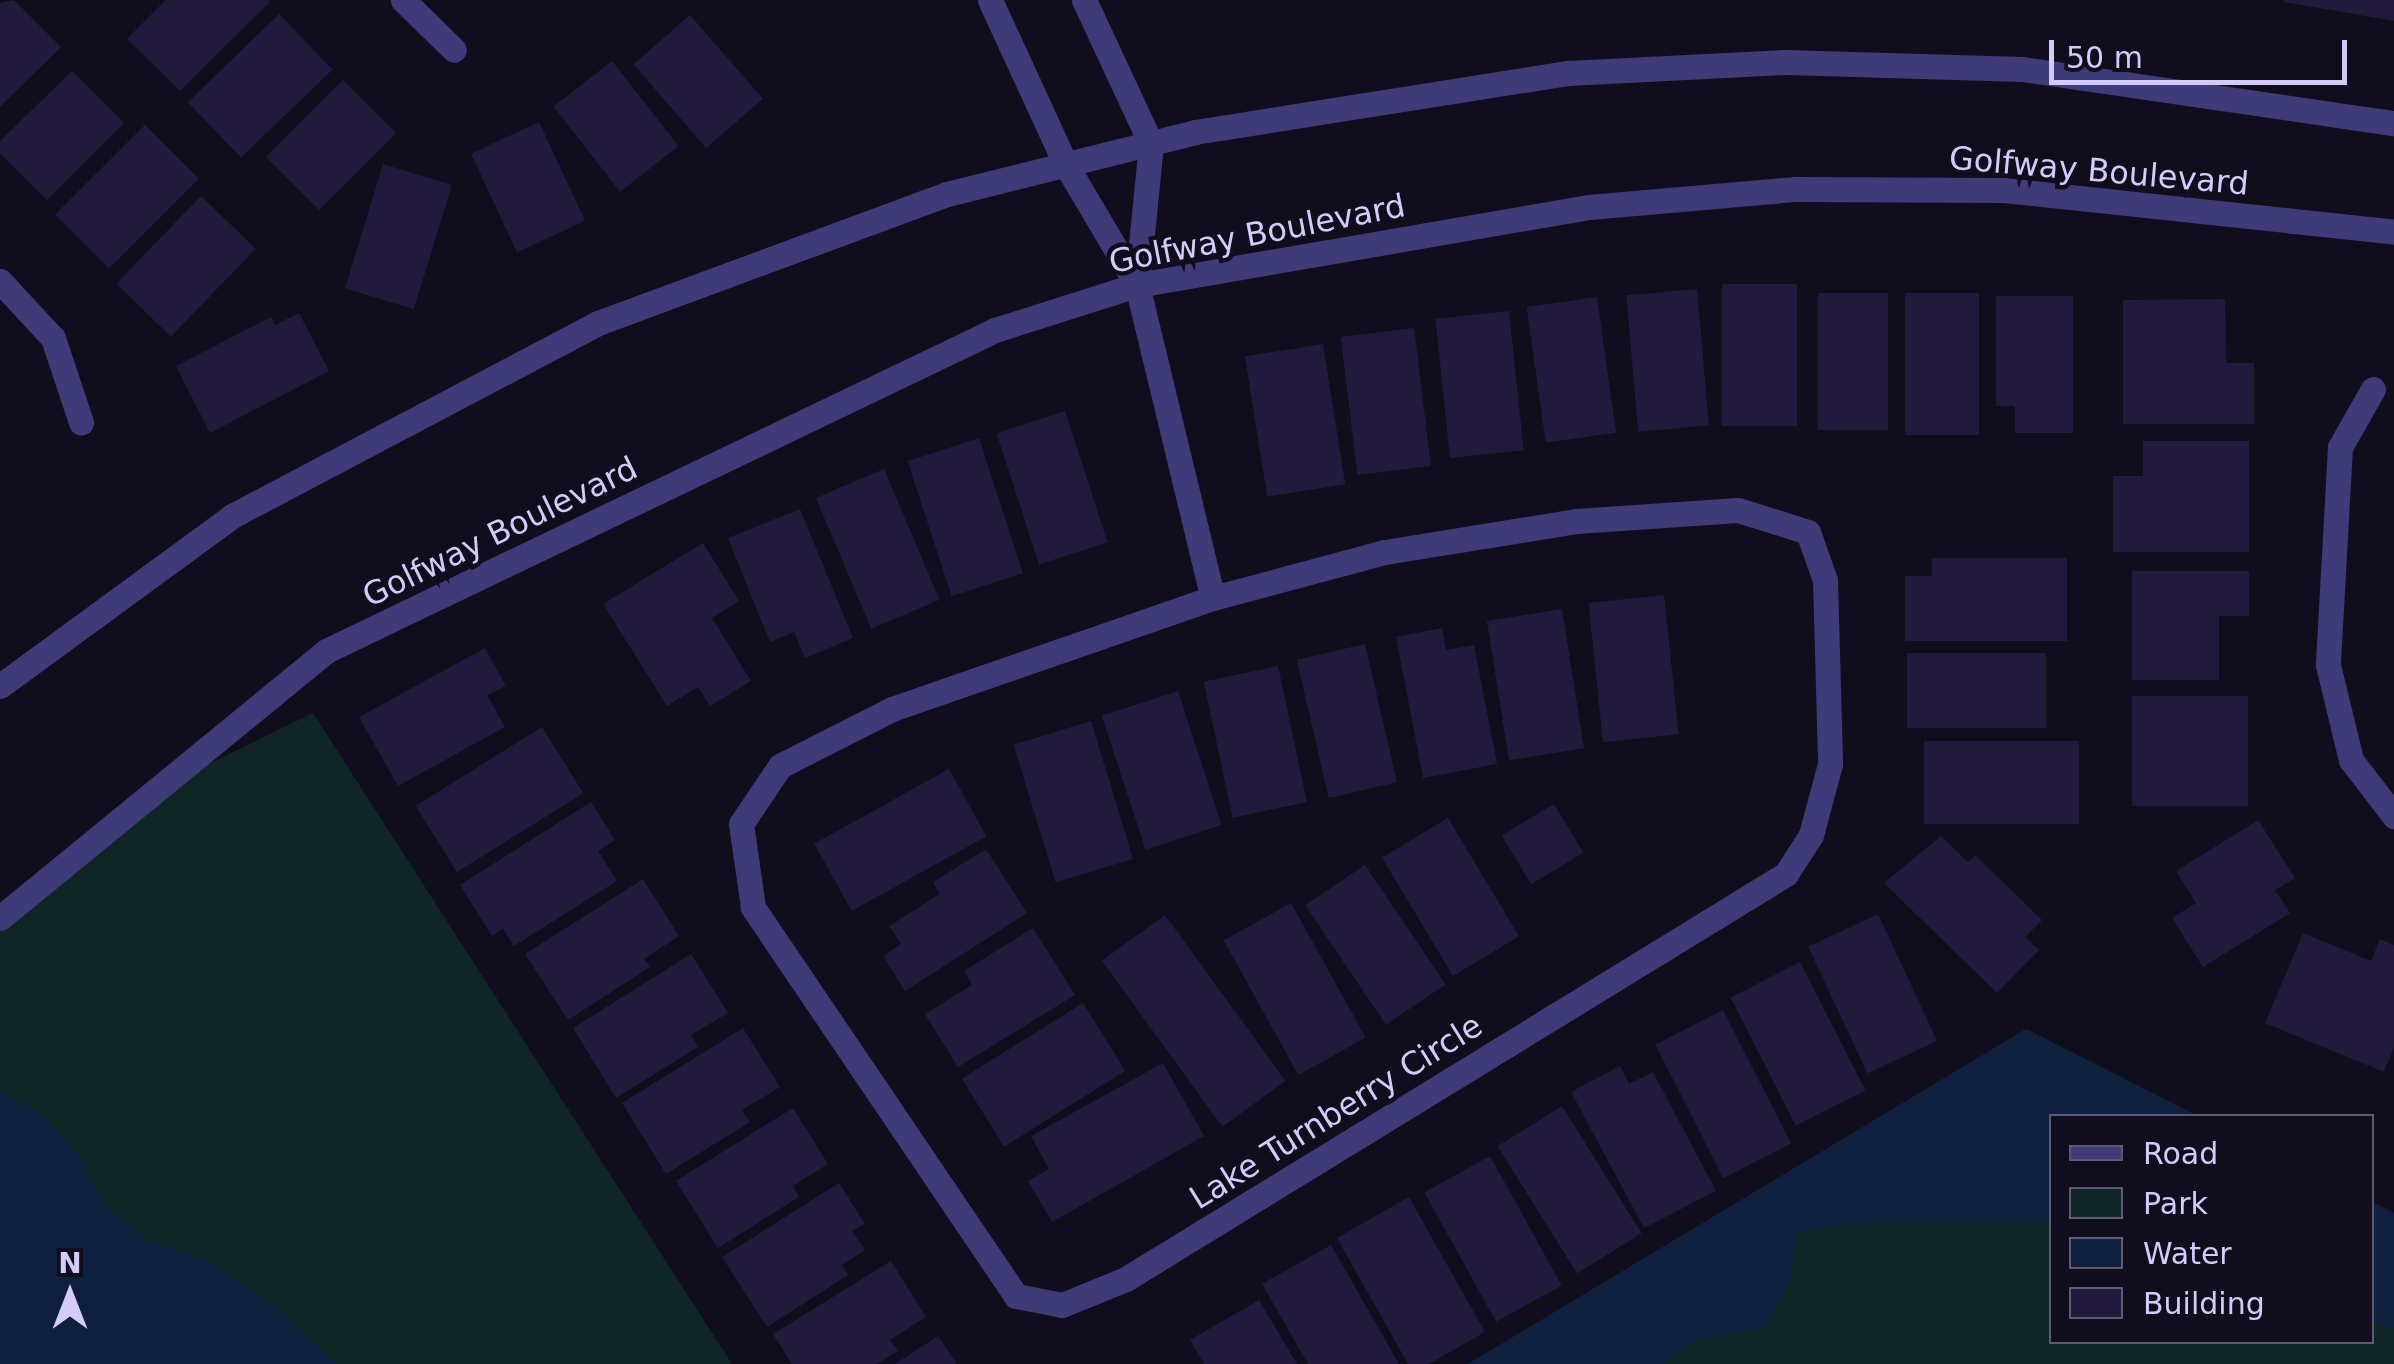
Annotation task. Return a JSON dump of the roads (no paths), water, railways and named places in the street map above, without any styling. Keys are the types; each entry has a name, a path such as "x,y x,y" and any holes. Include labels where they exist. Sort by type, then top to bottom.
{"street":[{"path":"403,0 454,50"},
{"path":"990,0 1066,166 1138,285 1213,598"},
{"path":"1084,0 1152,144 1138,285"},
{"path":"0,686 232,516 598,323 948,194 1152,144 1330,107 1568,73 1786,62 2022,69 2394,123"},
{"name":"Golfway Boulevard","path":"0,918 326,651 994,330 1138,285 1589,207 1796,189 2004,190 2394,232"},
{"path":"0,281 52,338 80,422"},
{"path":"2373,389 2340,447 2328,665 2350,760 2394,816"},
{"name":"Lake Turnberry Circle","path":"1738,510 1808,532 1825,580 1830,764 1811,836 1786,874 1126,1279 1062,1305 1016,1296 753,908 741,824 780,766 892,709 1213,598 1385,552 1576,521 1738,510"}],"water":[{"path":"2026,1029 2194,1114 2049,1114 2049,1223 1863,1223 1797,1233 1790,1284 1765,1327 1693,1342 1664,1364 1468,1364"},
{"path":"0,1090 43,1116 77,1152 105,1206 149,1241 212,1263 283,1313 336,1364 0,1364"},
{"path":"2374,1203 2394,1213 2394,1329 2374,1323"}]}
